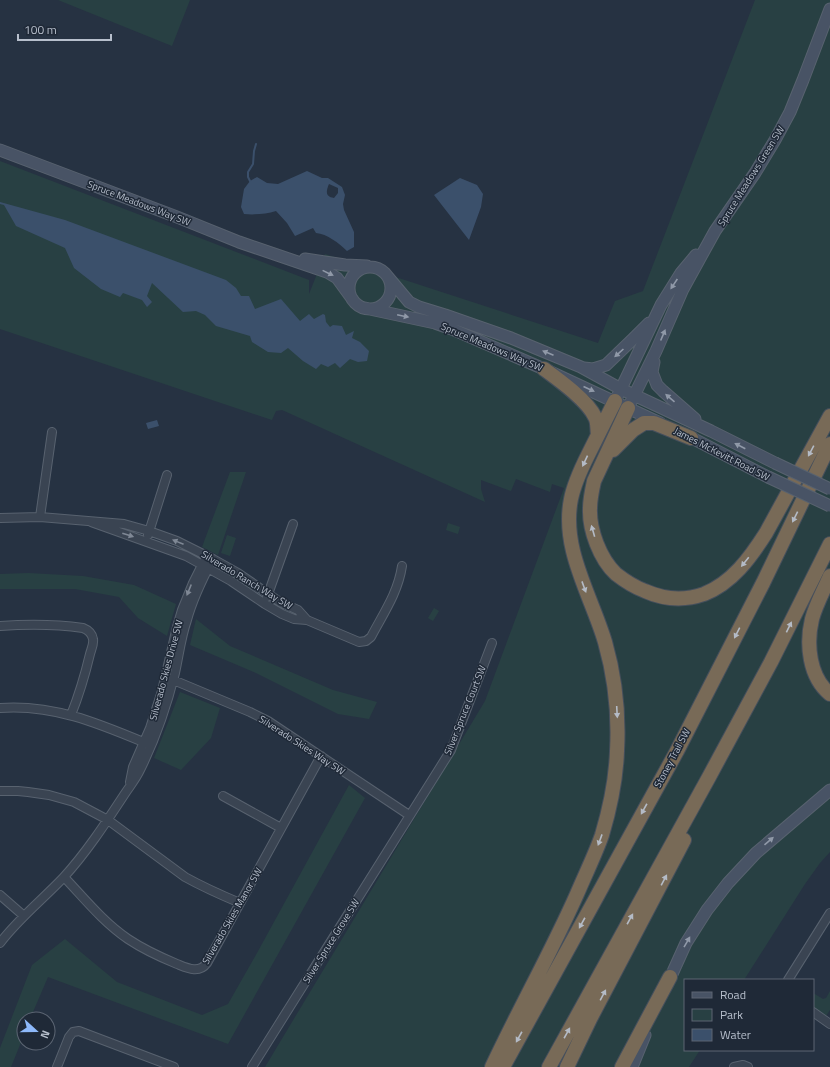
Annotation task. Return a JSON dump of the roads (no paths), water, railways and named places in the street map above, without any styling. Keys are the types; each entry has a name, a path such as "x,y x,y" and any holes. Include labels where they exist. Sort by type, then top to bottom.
{"highway":[{"path":"544,369 561,381 590,409 597,422 598,435"},
{"path":"492,1067 563,924 593,857 608,813 613,791 617,752 617,708 614,684 605,641 581,579 571,538 570,518 571,498 577,480 615,401"},
{"path":"632,401 594,481 591,493 590,520 598,547 611,569 616,574 644,591 671,598 694,597 705,593 728,580 738,570 755,550 779,511 830,416"},
{"path":"600,466 624,438 644,423 654,423 691,438"},
{"name":"Stoney Trail SW","path":"503,1067 677,751 763,583 830,444"},
{"path":"566,1067 710,791 771,662 830,544"},
{"path":"830,576 812,619 810,655 815,672 822,685 830,694"},
{"path":"549,1067 771,662"},
{"path":"622,1067 670,977"}],"main road":[{"name":"Spruce Meadows Green SW","path":"632,401 683,289 716,231 759,166 786,119 803,80 830,9"},
{"name":"Spruce Meadows Way SW","path":"0,150 239,242 327,272 337,278 353,300"},
{"name":"Spruce Meadows Green SW","path":"615,401 661,305 681,273 716,231"},
{"name":"Spruce Meadows Way SW","path":"278,256 371,267"},
{"path":"365,267 378,268 384,272 389,280 391,290 389,296 385,302 379,306 365,308 353,300 350,294 349,287 354,274 365,267"},
{"name":"Spruce Meadows Way SW","path":"389,280 409,302 419,307 511,338 581,368 621,388"},
{"name":"Spruce Meadows Way SW","path":"365,308 435,323 615,401"},
{"path":"581,368 593,369 606,365 634,339 656,315"},
{"path":"656,351 652,372 657,385 690,415 711,431"},
{"name":"James McKevitt Road SW","path":"621,388 632,401 691,438 830,506"},
{"name":"James McKevitt Road SW","path":"615,401 632,401 711,431 830,489"},
{"path":"632,1067 686,943 707,910 728,883 756,853 830,790"}],"street":[{"path":"40,517 52,432"},
{"path":"146,541 167,475"},
{"name":"Silverado Ranch Way SW","path":"0,518 40,517 124,524 149,531 177,541 210,557 238,573 280,602 298,610 307,620"},
{"name":"Silverado Ranch Way SW","path":"91,522 186,556 231,580 282,614 294,619 307,620 357,642 366,641 371,637 395,593 400,579 402,566"},
{"path":"265,604 293,524"},
{"name":"Silverado Skies Drive SW","path":"0,943 8,932 64,877 82,856 140,771 158,706 169,679 177,627 182,610 192,583 210,557"},
{"path":"0,626 30,624 56,625 83,628 88,630 93,638 93,643 82,685 71,715"},
{"name":"Silver Spruce Court SW","path":"409,816 451,750 492,643"},
{"name":"Silverado Skies Way SW","path":"169,679 250,712 268,721 409,816"},
{"path":"0,708 37,709 71,715 101,725 148,744"},
{"name":"Silverado Skies Manor SW","path":"64,877 98,913 127,939 158,956 195,970 202,968 207,963 321,756"},
{"path":"0,791 18,791 49,795 74,802 108,820 198,885 240,902"},
{"path":"223,796 281,828"},
{"name":"Silver Spruce Grove SW","path":"252,1067 409,816"},
{"path":"0,895 24,916"},
{"path":"789,979 830,913"},
{"path":"814,1013 830,1024"},
{"path":"57,1067 68,1037 73,1032 79,1031 174,1067"},
{"path":"734,1067 743,1065 748,1067"}],"water":[{"path":"307,171 322,178 328,178 342,187 345,195 343,204 344,210 354,232 354,247 347,251 333,239 316,233 313,228 295,236 287,223 276,211 260,214 244,214 241,207 244,189 250,181 257,177 267,183 278,184","holes":["329,184 338,188 338,193 334,198 328,195 327,191"]},
{"path":"460,178 477,185 483,194 481,207 469,240 434,195"},
{"path":"0,202 65,220 226,280 236,288 241,296 249,296 255,309 281,299 300,321 309,314 314,319 323,314 325,315 326,322 330,327 333,325 342,326 346,335 354,331 352,338 360,342 369,351 367,361 358,362 350,359 340,368 335,363 328,367 321,364 316,369 303,361 288,348 281,353 268,352 252,342 250,336 216,326 205,315 196,311 183,312 152,283 147,296 152,302 147,307 142,300 123,293 120,297 101,289 74,268 65,248 16,226 4,205 0,204"},
{"path":"157,420 159,426 148,429 146,423"}],"waterway":[{"path":"250,181 248,172 253,164 256,144"}]}
